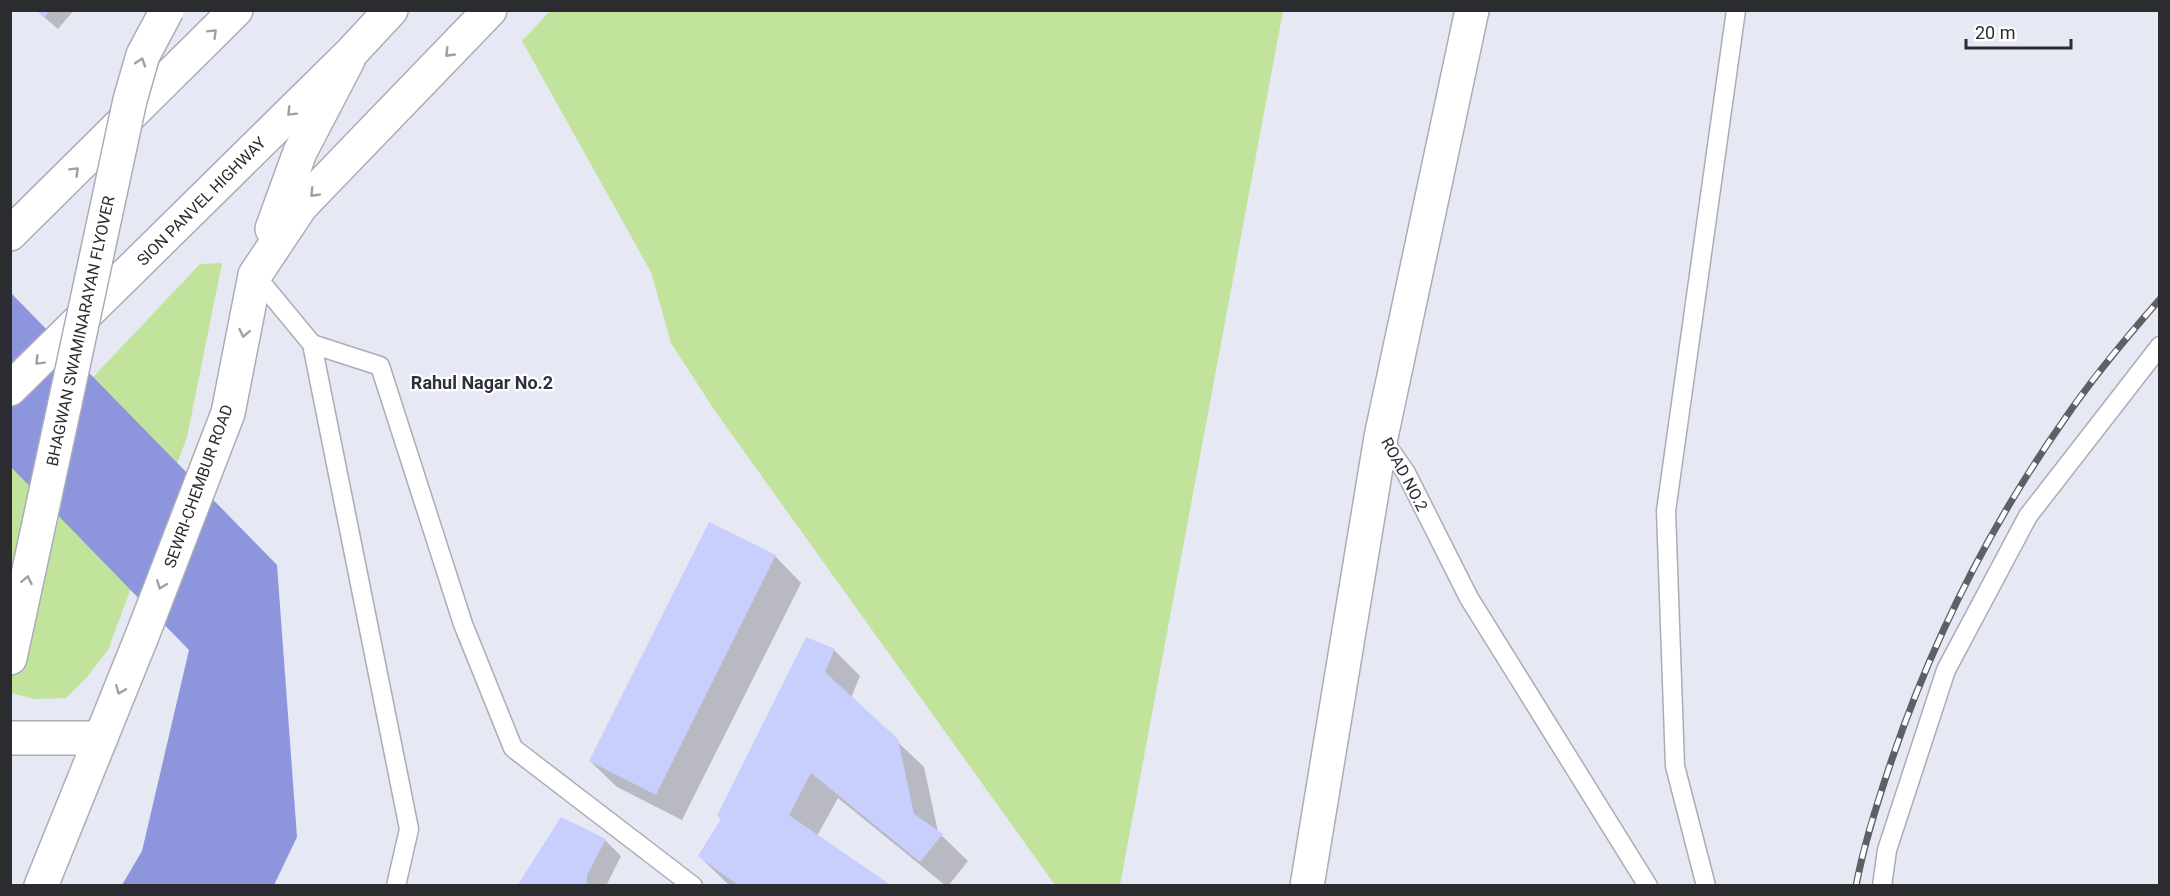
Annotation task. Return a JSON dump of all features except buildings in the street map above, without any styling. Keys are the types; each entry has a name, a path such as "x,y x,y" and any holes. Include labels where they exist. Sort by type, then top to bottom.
{"main road":[{"name":"BHAGWAN SWAMINARAYAN FLYOVER","path":"10,658 130,100 142,55 167,10"},
{"path":"22,223 236,10"},
{"name":"SION PANVEL HIGHWAY","path":"10,389 351,53 391,10"},
{"name":"SEWRI-CHEMBUR ROAD","path":"41,885 142,636 228,413 255,275 301,206 490,10"},
{"name":"ROAD NO.2","path":"1381,437 1472,10"},
{"path":"255,275 300,152 351,53"},
{"path":"1307,885 1381,437"},
{"path":"10,738 101,738"}],"lane":[{"path":"1706,885 1675,766 1666,511 1736,10"},
{"path":"255,275 312,344 409,829 396,885"},
{"path":"312,344 380,366 463,624 513,748 693,885"},
{"path":"1882,885 1887,850 1946,670 2028,516 2160,346"},
{"name":"ROAD NO.2","path":"1381,437 1406,473 1469,598 1648,885"}],"green space":[{"path":"551,10 1283,11 1120,885 1055,885 715,411 671,343 651,272 522,41"},
{"path":"222,263 187,437 108,650 86,678 66,698 34,699 11,693 10,465 200,264"}],"water":[{"path":"10,292 277,565 297,837 274,885 122,885 142,851 189,650 11,467"}],"railway":[{"path":"1856,886 1877,806 1908,714 1945,626 1988,541 2037,460 2086,388 2160,299"}],"district":[{"name":"Rahul Nagar No.2","path":"482,383"}]}
